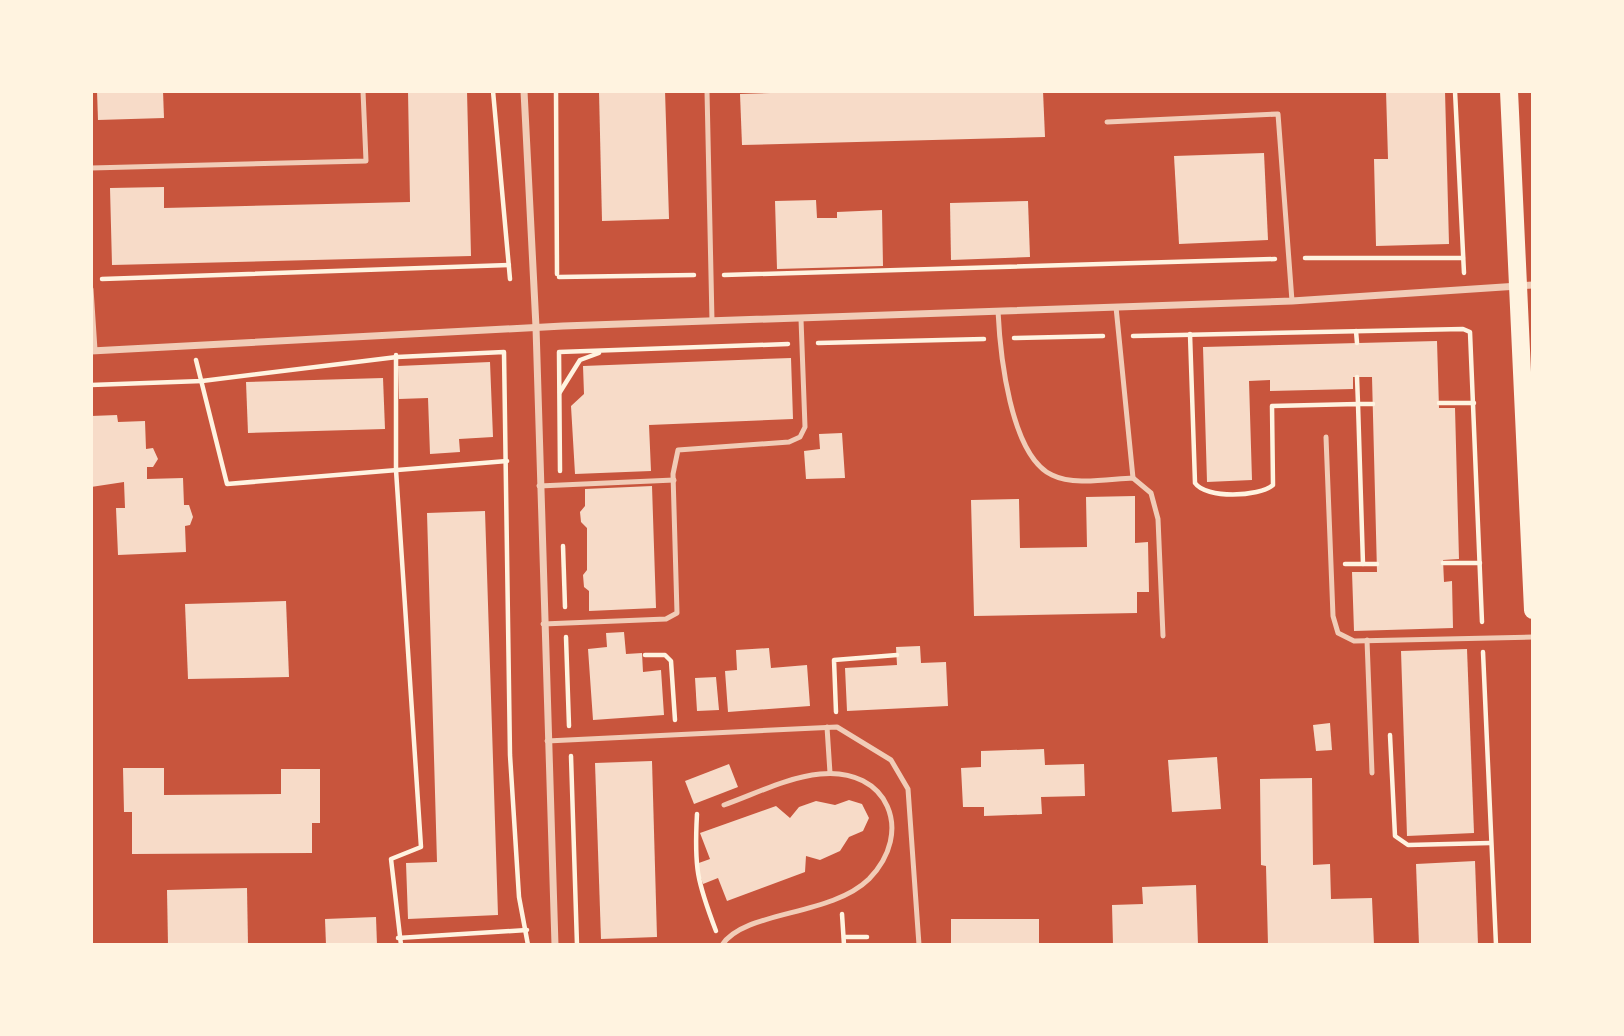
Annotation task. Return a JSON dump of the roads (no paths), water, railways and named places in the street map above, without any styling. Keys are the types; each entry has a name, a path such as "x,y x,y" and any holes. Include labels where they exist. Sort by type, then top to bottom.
{"main road":[{"path":"1509,91 1527,285 1533,610"}],"street":[{"path":"524,91 536,327 543,624 555,945"},
{"path":"93,350 393,337 536,327 1292,301 1527,285"}],"lane":[{"path":"91,168 366,161 363,91"},
{"path":"707,91 712,321"},
{"path":"1107,122 1278,114 1292,301"},
{"path":"91,289 93,350"},
{"path":"1116,307 1133,478"},
{"path":"998,311 999,338 1011,402 1025,447 1041,468 1053,476 1068,480 1133,478 1151,493 1158,519 1163,636"},
{"path":"543,624 666,619 677,612 674,460 678,450 789,442 800,437 805,427 800,319"},
{"path":"1326,437 1333,616 1338,633 1354,641 1533,638"},
{"path":"539,486 674,480"},
{"path":"1367,640 1372,773"},
{"path":"827,727 830,773"},
{"path":"547,741 837,727 891,760 908,789 919,945"},
{"path":"722,945 737,929 841,899 879,867 889,846 891,825 883,795 869,784 830,773 804,776 724,805"}]}
